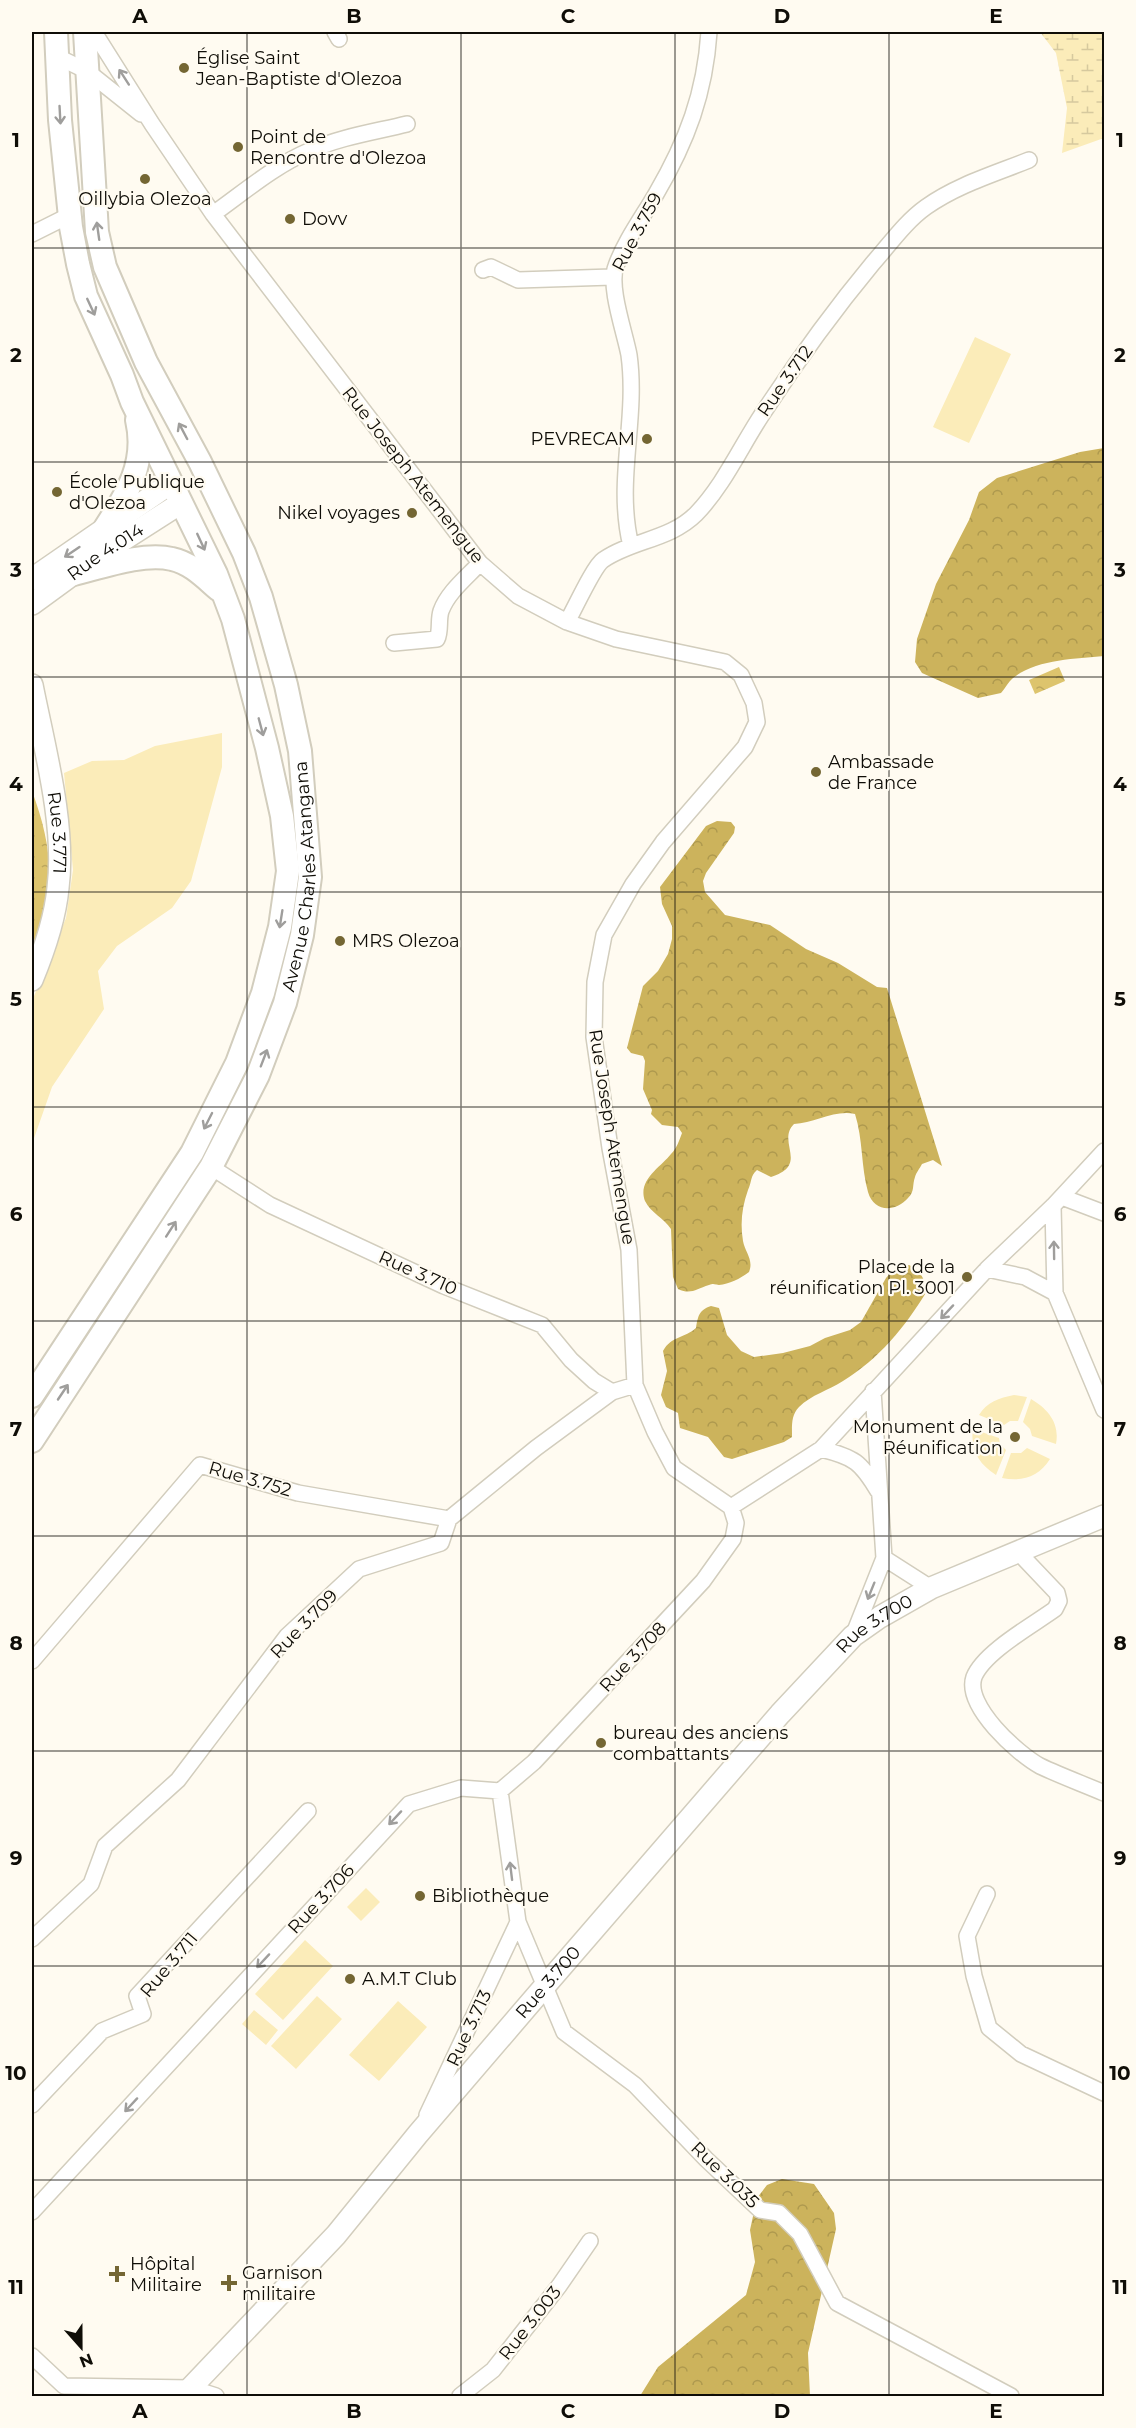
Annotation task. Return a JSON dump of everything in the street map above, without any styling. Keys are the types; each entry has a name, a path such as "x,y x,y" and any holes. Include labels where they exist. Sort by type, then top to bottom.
{"main road":[{"name":"Avenue Charles Atangana","path":"32,1396 192,1153 237,1063 263,993 280,927 288,871 282,816 267,748 233,619 188,494 171,483 132,402 86,296 70,215 60,120 56,32"},
{"name":"Avenue Charles Atangana","path":"32,1441 211,1167 258,1074 285,1003 302,935 310,877 300,751 286,685 261,597 244,553 200,462 146,362 105,267 98,232 85,32"},
{"path":"105,528 130,488 140,456 138,427 132,402"},
{"path":"200,462 188,494 210,513 233,563 259,635 274,692 285,722 300,751"},
{"name":"Rue 4.014","path":"32,579 171,483"},
{"name":"Rue 4.014","path":"32,604 188,494"},
{"path":"74,574 128,561 158,557 174,559 196,570 224,594"},
{"name":"Rue 3.771","path":"32,685 57,821 60,860 59,887 53,920 32,980"},
{"name":"Rue 3.700","path":"187,2392 336,2235 418,2134 544,1987 780,1714 853,1636 880,1617 931,1588 1104,1516"}],"street":[{"name":"Rue Joseph Atemengue","path":"94,32 152,124 213,214 480,563 518,596 567,622 616,639 725,662 741,675 754,703 756,722 745,747 682,818 633,884 604,935 595,982 594,1036 610,1148 629,1250 635,1384 655,1432 674,1468 731,1507"},
{"name":"Rue 3.759","path":"631,546 624,509 632,398 629,358 612,277 621,254 680,151 692,120 707,66 709,32"},
{"name":"Rue Joseph Atemengue","path":"57,57 87,71 152,124"},
{"path":"213,214 276,168 309,150 407,124"},
{"name":"Rue 3.712","path":"567,622 601,561 631,546 656,539 677,529 695,515 712,495 762,414 803,355 850,291 902,229 926,208 964,185 1029,160"},
{"path":"32,234 70,215"},
{"path":"483,270 491,267 518,280 612,277"},
{"path":"394,643 437,639 440,633 440,615 448,598 480,563"},
{"path":"731,1507 821,1449 987,1269 1058,1201 1104,1151"},
{"name":"Rue 3.710","path":"211,1167 270,1205 444,1286 542,1325 571,1360 594,1381 612,1392"},
{"path":"1058,1201 1104,1213"},
{"path":"1058,1201 1055,1293 1104,1410"},
{"path":"987,1269 1025,1277 1055,1293"},
{"name":"Rue 3.709","path":"32,1939 91,1884 105,1846 178,1780 287,1636 358,1569 441,1543 449,1519 536,1448 612,1392 635,1384"},
{"path":"853,1636 884,1558 873,1391"},
{"path":"821,1449 844,1454 857,1461 879,1493"},
{"name":"Rue 3.752","path":"32,1661 200,1465 298,1493 449,1519"},
{"name":"Rue 3.708","path":"501,1791 534,1762 703,1581 733,1539 736,1523 731,1507"},
{"path":"1018,1552 1057,1593 1059,1601 1055,1609 983,1663 974,1678 975,1695 983,1713 1020,1752 1039,1765 1104,1793"},
{"path":"884,1558 931,1588"},
{"name":"Rue 3.706","path":"32,2212 409,1804 461,1788 501,1791"},
{"path":"501,1791 518,1922 544,1987"},
{"name":"Rue 3.711","path":"32,2105 102,2031 143,2014 137,1996 308,1810"},
{"path":"987,1894 967,1936 974,1976 989,2028 1021,2055 1104,2094"},
{"name":"Rue 3.713","path":"418,2134 518,1922"},
{"name":"Rue 3.035","path":"544,1987 564,2032 635,2085 706,2159 760,2210 779,2213 800,2235 837,2303 1011,2397"},
{"name":"Rue 3.003","path":"460,2397 493,2370 559,2286 590,2241"},
{"path":"32,2355 59,2392 187,2392 216,2397"}],"green space":[{"path":"1040,32 1104,32 1104,138 1062,153 1067,108 1056,53"},
{"path":"975,337 1011,354 969,443 933,427"},
{"path":"1104,448 1104,656 1057,661 1033,667 1013,678 1001,693 978,698 922,673 915,662 917,639 936,584 969,520 979,492 997,478 1080,452"},
{"path":"222,733 222,767 191,881 172,908 117,946 98,971 104,1009 52,1087 32,1144 32,1001 66,918 73,870 64,773 92,761 124,760 155,746"},
{"path":"717,821 731,822 735,827 734,833 706,873 703,881 705,892 725,915 770,925 806,949 838,963 877,987 887,988 942,1166 933,1160 922,1164 908,1198 892,1208 880,1207 871,1199 868,1192 855,1114 840,1113 794,1124 789,1131 788,1138 791,1160 789,1166 771,1177 757,1170 752,1177 746,1196 742,1228 743,1241 750,1260 749,1272 727,1284 712,1284 694,1291 686,1291 678,1289 673,1277 671,1229 648,1205 643,1193 647,1180 673,1152 682,1133 678,1127 662,1125 651,1114 652,1110 643,1089 645,1061 643,1056 631,1053 627,1048 643,986 658,971 668,954 672,939 672,926 662,904 660,887 706,826"},
{"path":"909,1265 921,1275 927,1291 910,1317 868,1363 799,1407 793,1417 792,1437 784,1442 732,1459 724,1457 708,1437 680,1428 678,1413 666,1407 661,1395 667,1371 663,1351 670,1342 696,1328 704,1309 711,1306 719,1308 727,1335 741,1351 754,1357 783,1353 810,1346 825,1338 850,1330 861,1322 886,1278 895,1268"},
{"path":"1014,1395 1027,1397 1018,1421 1010,1421 1004,1425 979,1415 994,1401"},
{"path":"1031,1399 1043,1407 1051,1417 1056,1430 1056,1444 1032,1436 1030,1429 1023,1422"},
{"path":"973,1429 999,1438 1000,1444 1006,1450 996,1475 980,1461 974,1450"},
{"path":"1027,1448 1050,1459 1041,1470 1029,1477 1002,1478 1011,1453 1021,1453"},
{"path":"366,1888 380,1902 361,1921 347,1907"},
{"path":"305,1940 333,1966 283,2020 255,1994"},
{"path":"317,1996 342,2019 296,2069 271,2046"},
{"path":"398,2001 427,2027 379,2081 349,2055"},
{"path":"254,2010 278,2030 266,2045 242,2024"},
{"path":"782,2179 814,2184 834,2213 836,2229 808,2353 810,2396 640,2396 658,2367 746,2295 755,2262 750,2230 757,2198 767,2185"}],"water":[{"path":"1059,667 1065,681 1035,694 1029,680"},
{"path":"32,791 48,850 49,887 46,907 32,946"}],"place":[{"name":"Église Saint Jean-Baptiste d'Olezoa","path":"184,68"},
{"name":"Point de Rencontre d'Olezoa","path":"238,147"},
{"name":"Oillybia Olezoa","path":"145,179"},
{"name":"Dovv","path":"290,219"},
{"name":"PEVRECAM","path":"647,439"},
{"name":"École Publique d'Olezoa","path":"57,492"},
{"name":"Nikel voyages","path":"412,513"},
{"name":"Ambassade de France","path":"816,772"},
{"name":"MRS Olezoa","path":"340,941"},
{"name":"Place de la réunification Pl. 3001","path":"967,1277"},
{"name":"Monument de la Réunification","path":"1015,1437"},
{"name":"bureau des anciens combattants","path":"601,1743"},
{"name":"Bibliothèque","path":"420,1896"},
{"name":"A.M.T Club","path":"350,1979"},
{"name":"Hôpital Militaire","path":"117,2274"},
{"name":"Garnison militaire","path":"229,2283"}]}
